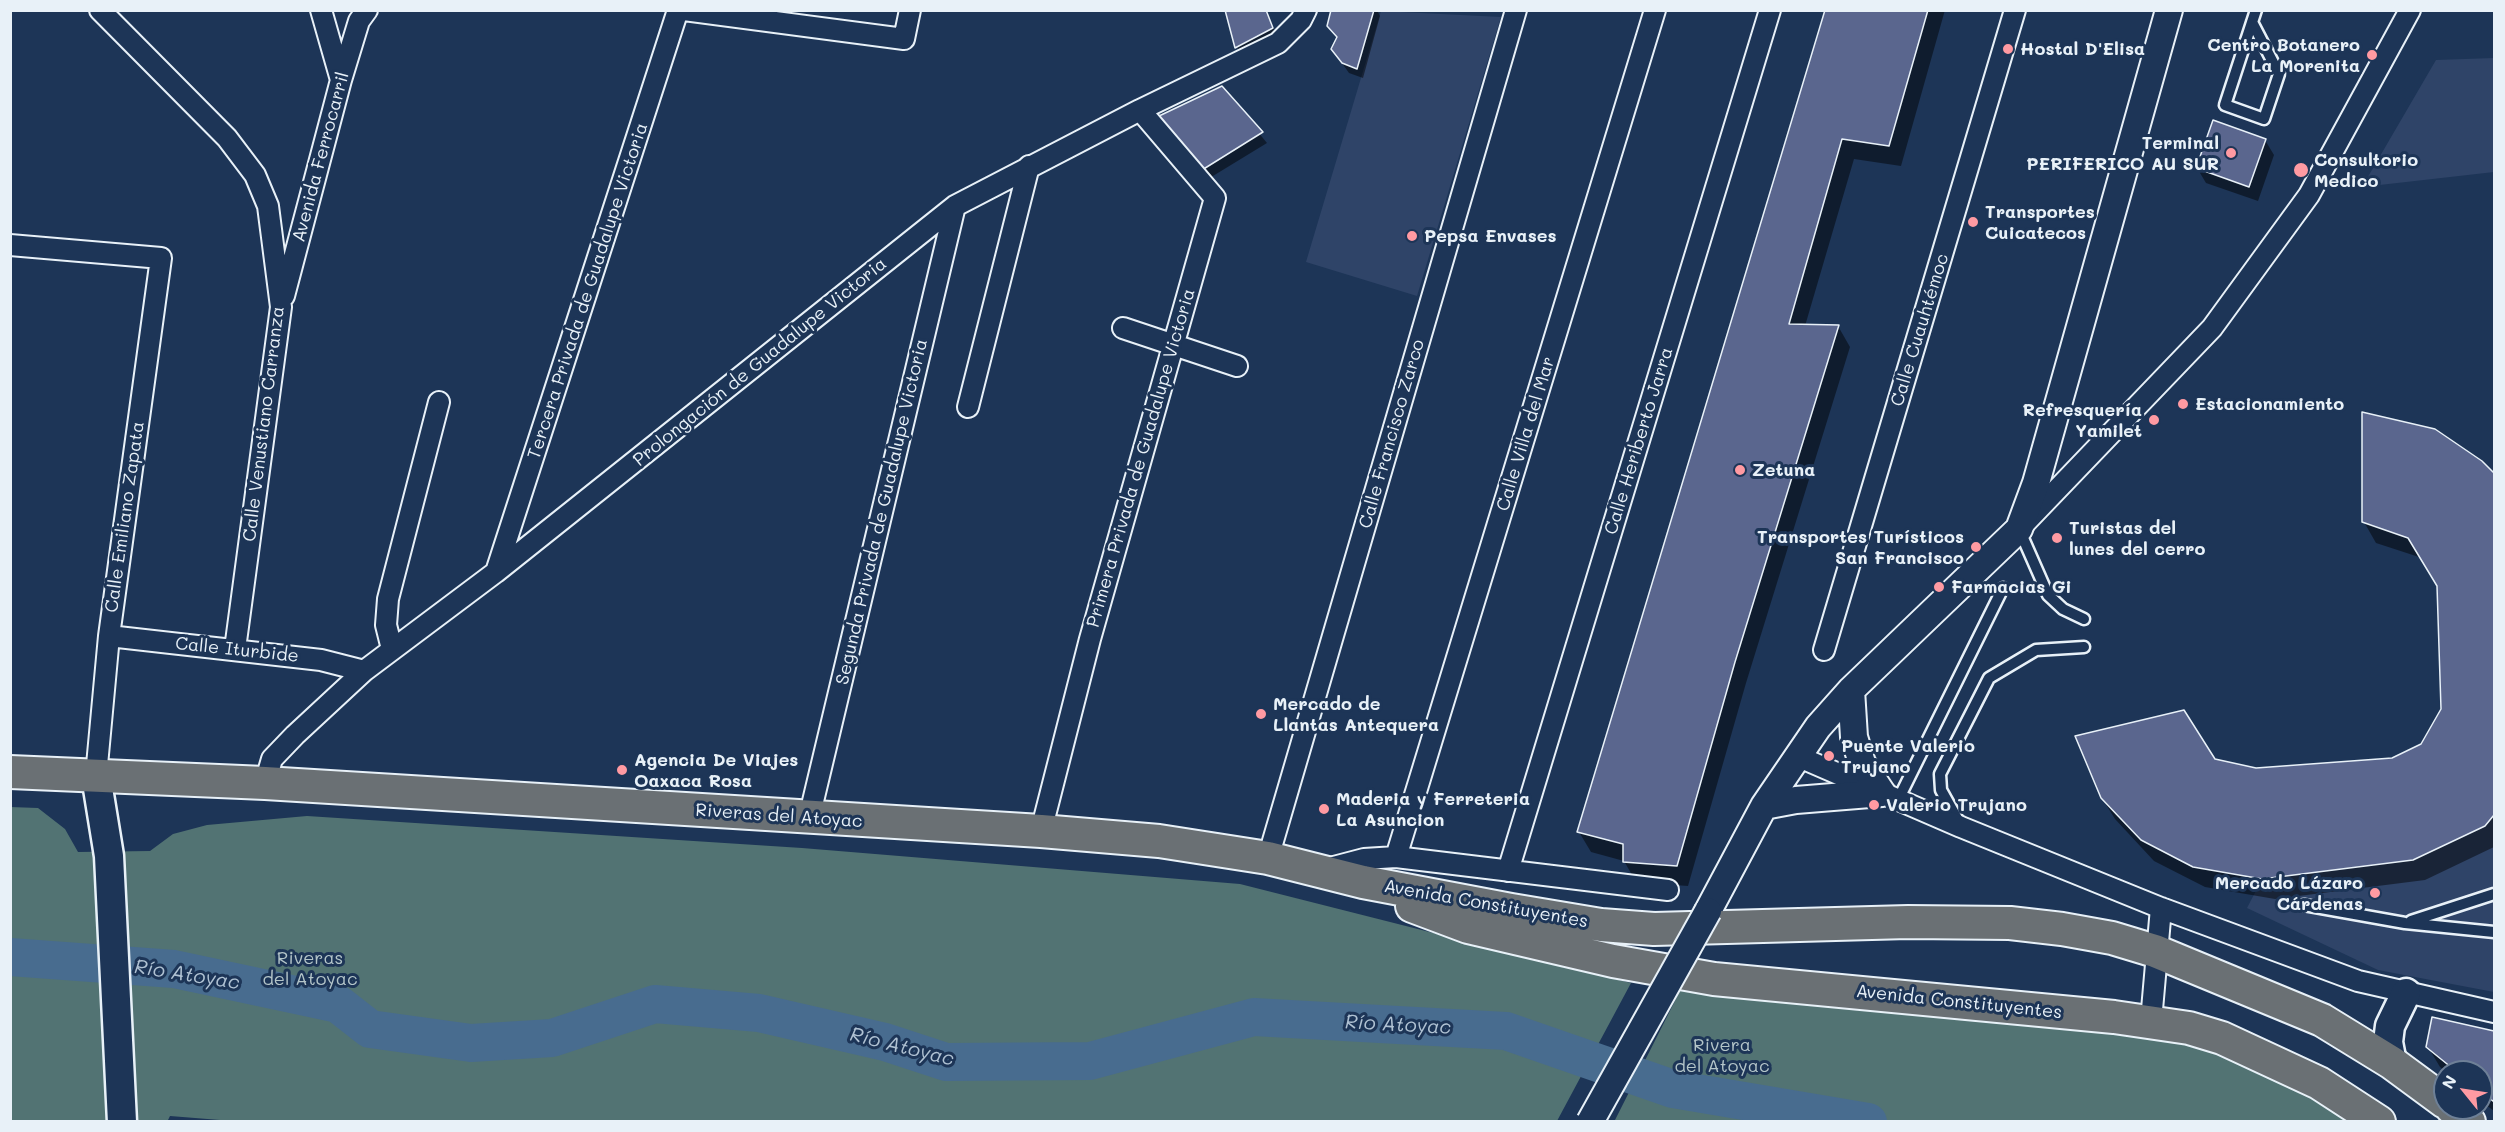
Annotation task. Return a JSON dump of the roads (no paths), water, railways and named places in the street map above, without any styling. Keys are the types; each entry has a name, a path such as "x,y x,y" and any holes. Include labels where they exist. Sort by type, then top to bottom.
{"main road":[{"name":"Riveras del Atoyac","path":"10,772 265,783 1041,831 1160,841 1268,858 1363,882"},
{"path":"96,776 109,856 122,1122"},
{"name":"Avenida Constituyentes","path":"1363,882 1601,925 1654,929 1908,922 2010,923 2062,929 2155,951 2322,1020 2392,1063 2433,1093"},
{"name":"Avenida Constituyentes","path":"1363,882 1398,902 1468,927 1638,967 1714,979 2151,1021 2211,1035 2263,1056 2319,1083 2379,1122"},
{"path":"2392,1063 2388,1042 2390,1026 2406,993"}],"street":[{"name":"Calle Venustiano Carranza","path":"100,10 227,138 255,175 268,206 281,307 235,649"},
{"path":"321,10 341,80"},
{"name":"Avenida Ferrocarril","path":"281,307 341,80 359,21 367,10"},
{"name":"Tercera Privada de Guadalupe Victoria","path":"496,572 678,10"},
{"path":"684,10 904,39 910,10"},
{"name":"Prolongación de Guadalupe Victoria","path":"265,783 272,759 364,671 496,572 955,206 1029,166 1278,43 1301,20 1306,10"},
{"name":"Calle Francisco Zarco","path":"1268,858 1516,10"},
{"name":"Calle Villa del Mar","path":"1396,856 1655,10"},
{"name":"Calle Heriberto Jarra","path":"1508,871 1770,10"},
{"name":"Calle Cuauhtémoc","path":"1824,650 2015,10"},
{"path":"2019,529 2036,483 2169,10"},
{"path":"1590,1122 1764,806 1797,756 1851,690 2019,529 2212,328 2309,195 2410,10"},
{"name":"Primera Privada de Guadalupe Victoria","path":"1041,831 1172,344 1215,198 1140,110"},
{"path":"968,407 1029,166"},
{"name":"Segunda Privada de Guadalupe Victoria","path":"809,818 955,206"},
{"name":"Calle Emiliano Zapata","path":"10,245 161,258 109,636 96,776"},
{"path":"1123,328 1237,366"},
{"path":"392,649 386,625 388,599 439,402"},
{"name":"Calle Iturbide","path":"109,636 321,660 364,671"},
{"path":"1851,690 1854,737 1862,763 1890,797"},
{"path":"1797,756 1961,827 2161,908 2358,981 2494,1012"},
{"path":"1764,806 1796,800 1890,797"},
{"path":"1322,870 1364,859 1396,856 1668,890"},
{"path":"2151,1021 2155,951 2161,908"}],"lane":[{"path":"2252,22 2279,75 2264,119 2225,105 2252,22 2256,10"},
{"path":"2019,529 2048,595 2063,609 2084,619"},
{"path":"1890,797 2002,588"},
{"path":"1961,827 1941,790 1940,774 1989,678 2036,650 2084,647"},
{"path":"2405,922 2494,894"},
{"path":"2304,905 2405,922 2494,932"}],"waterway":[{"name":"Río Atoyac","path":"10,957 174,969 338,1004 370,1029 471,1043 552,1038 655,1004 759,1013 885,1042 946,1062 1090,1061 1254,1017 1506,1031 1673,1089 1868,1122"}],"place":[{"name":"Hostal D'Elisa","path":"2008,49"},
{"name":"Centro Botanero La Morenita","path":"2372,55"},
{"name":"Terminal PERIFERICO AU SUR","path":"2231,153"},
{"name":"Consultorio Medico","path":"2301,170"},
{"name":"Transportes Cuicatecos","path":"1973,222"},
{"name":"Pepsa Envases","path":"1412,236"},
{"name":"Estacionamiento","path":"2183,404"},
{"name":"Refresquería Yamilet","path":"2154,420"},
{"name":"Zetuna","path":"1740,470"},
{"name":"Turistas del lunes del cerro","path":"2057,538"},
{"name":"Transportes Turísticos San Francisco","path":"1976,547"},
{"name":"Farmacias Gi","path":"1939,587"},
{"name":"Mercado de Llantas Antequera","path":"1261,714"},
{"name":"Puente Valerio Trujano","path":"1829,756"},
{"name":"Agencia De Viajes Oaxaca Rosa","path":"622,770"},
{"name":"Valerio Trujano","path":"1874,805"},
{"name":"Maderia y Ferreteria La Asuncion","path":"1324,809"},
{"name":"Mercado Lázaro Cárdenas","path":"2375,893"}],"park label":[{"name":"Rivera del Atoyac","path":"1722,1055"}]}
